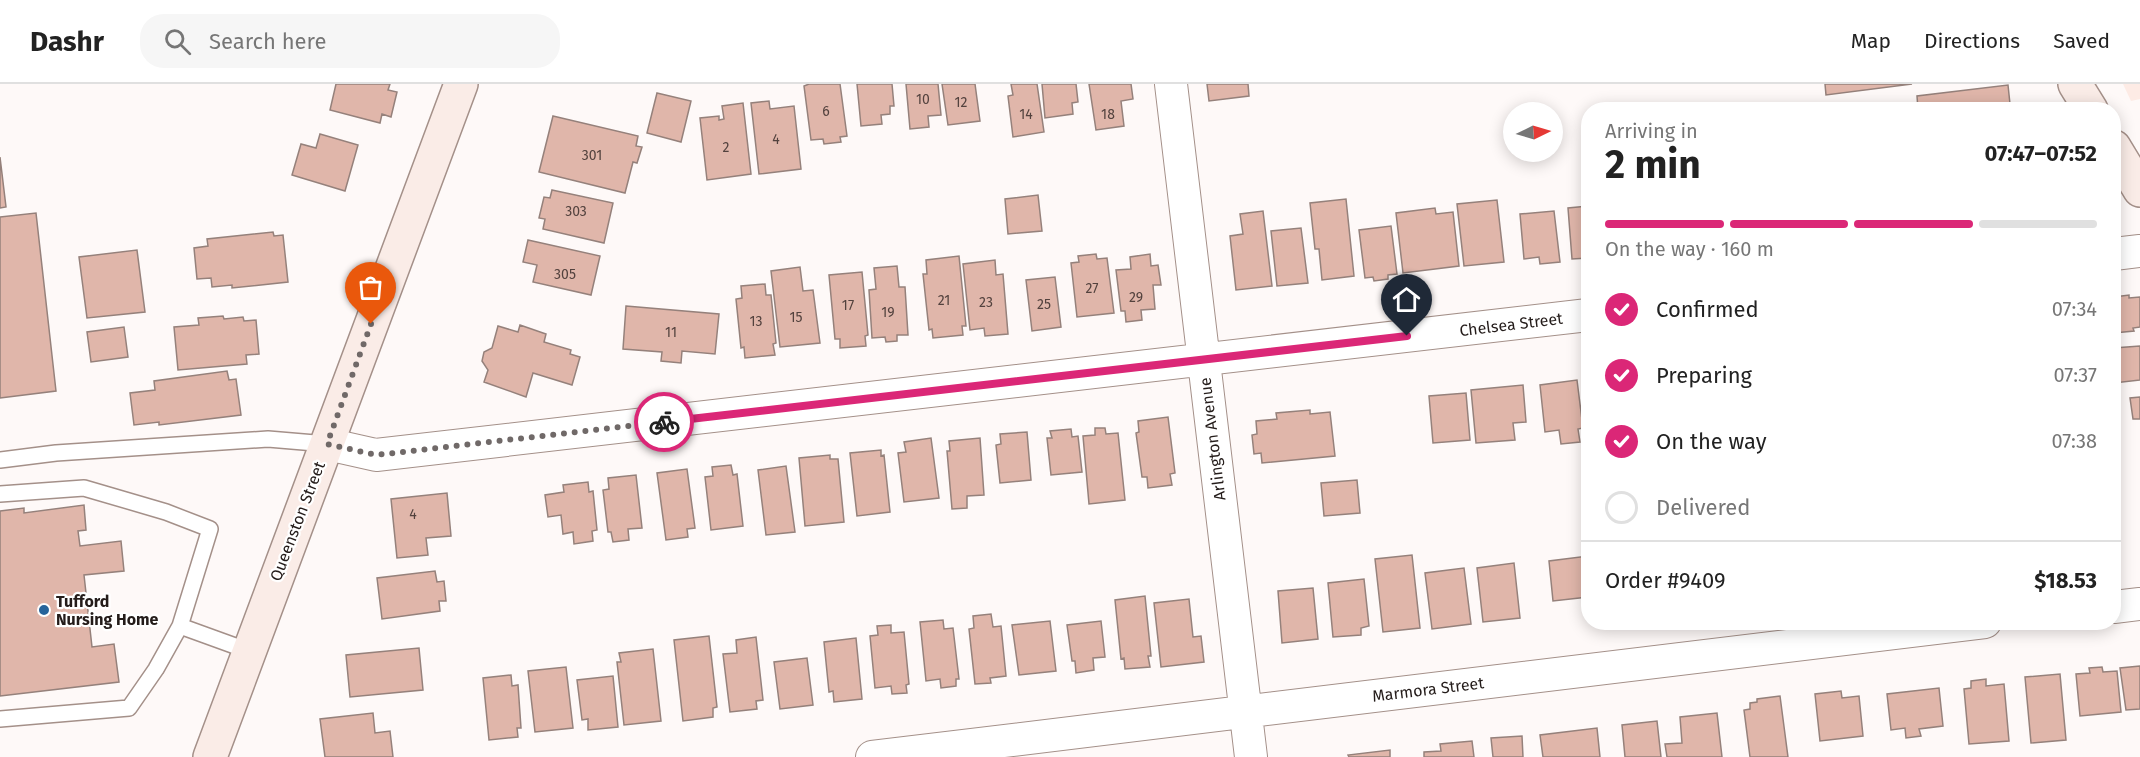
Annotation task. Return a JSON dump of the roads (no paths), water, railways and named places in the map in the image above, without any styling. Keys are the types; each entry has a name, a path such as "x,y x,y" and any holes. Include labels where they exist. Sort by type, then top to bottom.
{"main road":[{"name":"Queenston Street","path":"210,757 461,84"},
{"path":"2075,84 2086,102"},
{"path":"2121,159 2140,190"}],"street":[{"name":"Arlington Avenue","path":"1171,84 1251,757"},
{"path":"2121,253 2140,250"},
{"name":"Chelsea Street","path":"327,444 376,455 1581,316"},
{"path":"2121,606 2140,604"},
{"name":"Marmora Street","path":"872,757 1918,630"}],"lane":[{"path":"0,460 56,453 268,440 327,444"},
{"path":"0,494 84,488 166,512 210,529 180,626 156,669 129,708 0,719"},
{"path":"180,626 249,651"}],"place":[{"name":"Tufford Nursing Home","path":"44,610"}]}
